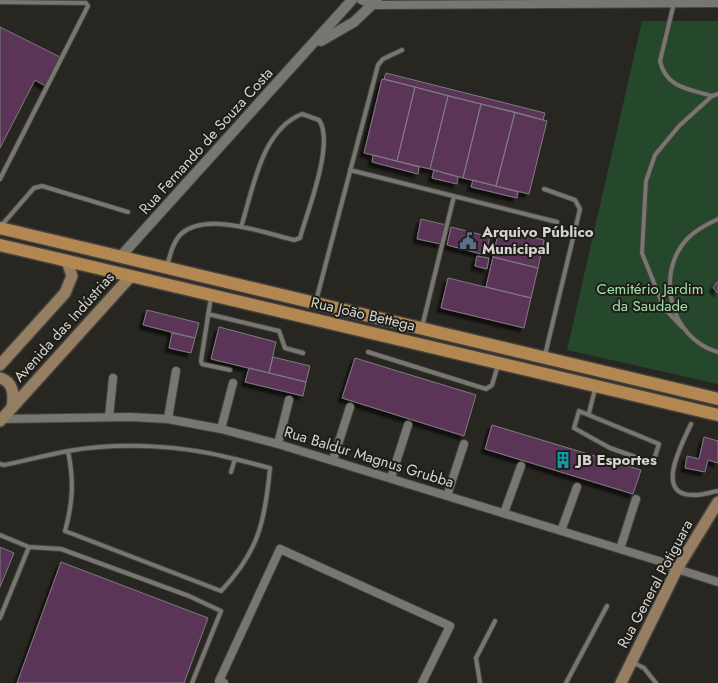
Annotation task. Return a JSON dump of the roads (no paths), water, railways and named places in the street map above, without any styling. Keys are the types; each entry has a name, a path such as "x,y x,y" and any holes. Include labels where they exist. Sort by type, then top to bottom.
{"main road":[{"name":"Rua João Bettega","path":"0,228 718,399"},
{"name":"Rua João Bettega","path":"0,245 718,415"},
{"name":"Avenida das Indústrias","path":"0,365 65,293 72,276 67,261"},
{"path":"162,283 167,268"},
{"name":"Avenida das Indústrias","path":"1,420 131,276"},
{"path":"440,349 444,333"},
{"path":"458,353 462,338"},
{"path":"0,378 8,383 12,389 12,408"},
{"name":"Rua General Potiguara","path":"621,683 678,569 718,502"}],"street":[{"name":"Rua Fernando de Souza Costa","path":"120,257 314,45 352,0"},
{"path":"361,0 375,2 718,3"},
{"name":"Rua Fernando de Souza Costa","path":"314,45 354,22 375,2"},
{"path":"168,419 176,371"},
{"path":"109,417 113,378"},
{"path":"222,429 233,383"},
{"path":"278,444 289,400"},
{"path":"332,460 350,407"},
{"name":"Rua Baldur Magnus Grubba","path":"1,420 109,417 168,419 222,429 332,460 561,530 718,582"},
{"path":"391,478 408,425"},
{"path":"447,496 464,444"},
{"path":"504,513 521,466"},
{"path":"561,530 577,487"},
{"path":"620,549 636,500"},
{"path":"224,683 219,681 280,549 450,626 422,683"}],"lane":[{"path":"0,2 86,3 88,6 0,179"},
{"path":"674,3 660,61 662,70 667,79 673,83 712,96"},
{"path":"315,303 378,65 383,59 402,50"},
{"path":"718,94 712,96 678,126 655,155 646,181 642,253 664,308 695,340 718,352"},
{"path":"167,268 176,241 188,230 207,224 241,227 294,240 300,238 325,141 319,120 302,114 282,126 266,149 241,227"},
{"path":"350,170 557,222"},
{"path":"0,228 34,188 42,186 128,212"},
{"path":"544,189 575,200 580,209 544,357"},
{"path":"421,328 454,196"},
{"path":"682,326 674,310 670,291 671,272 677,254 688,238 702,226 718,219"},
{"path":"212,295 201,363 230,370"},
{"path":"208,314 279,331 285,348 303,353"},
{"path":"368,352 486,389 492,385 498,363"},
{"path":"589,413 596,386"},
{"path":"580,411 589,413 659,444 653,463 610,448 574,428 580,411"},
{"path":"691,424 671,471 673,482 678,489 687,494 718,491"},
{"path":"0,464 4,466 68,451 101,447 146,446 198,452 270,468 265,512 244,564 221,591 64,531 72,506 73,490 68,451"},
{"path":"231,472 235,459"},
{"path":"0,535 29,547 61,549 189,596 221,612 192,683"},
{"path":"0,618 29,547"},
{"path":"566,683 607,606"},
{"path":"480,683 476,658 495,621"},
{"path":"631,662 644,668 656,683"}],"place":[{"name":"Arquivo Público Municipal","path":"468,241"},
{"name":"JB Esportes","path":"563,460"}],"park label":[{"name":"Cemitério Jardim da Saudade","path":"650,298"}]}
